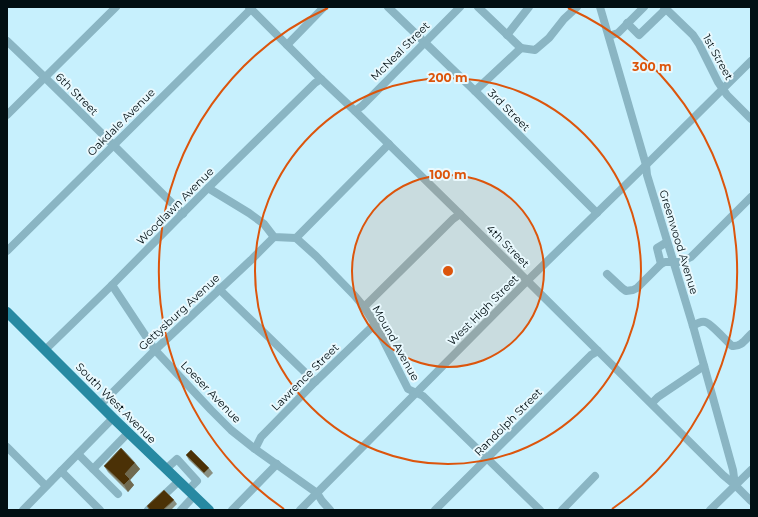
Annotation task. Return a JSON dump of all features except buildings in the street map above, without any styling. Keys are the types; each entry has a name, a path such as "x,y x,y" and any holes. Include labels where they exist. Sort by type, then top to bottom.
{"main road":[{"name":"South West Avenue","path":"7,312 128,433 208,510"}],"street":[{"path":"7,115 116,7"},
{"path":"287,45 324,7"},
{"name":"3rd Street","path":"388,7 475,91 596,213"},
{"name":"McNeal Street","path":"355,111 362,106 460,7"},
{"path":"478,7 521,48 535,50 549,38 564,19 577,7"},
{"path":"507,35 529,7"},
{"name":"Greenwood Avenue","path":"600,7 646,165 647,175 693,326 733,470 735,485"},
{"path":"609,36 618,33 644,7"},
{"name":"4th Street","path":"250,8 390,144 723,475 751,501"},
{"name":"Oakdale Avenue","path":"7,251 250,8"},
{"path":"627,23 639,35 665,8"},
{"name":"1st Street","path":"665,8 700,44 718,82 727,95 751,119"},
{"name":"6th Street","path":"7,41 183,214"},
{"path":"475,91 521,48"},
{"name":"West High Street","path":"300,510 527,281 751,60"},
{"name":"Woodlawn Avenue","path":"45,350 309,88 321,78"},
{"path":"208,188 264,224 274,237 296,238 390,144"},
{"path":"608,274 626,291 638,288 661,264 665,262 682,262 691,257 751,197"},
{"path":"364,307 460,214"},
{"name":"Gettysburg Avenue","path":"100,405 155,350 274,237"},
{"name":"Mound Avenue","path":"296,238 349,289 364,307 375,324 408,388 423,396 540,510"},
{"path":"661,264 657,248 667,242"},
{"name":"Loeser Avenue","path":"112,285 155,350 206,405 231,430 317,493 330,510"},
{"path":"219,289 315,382"},
{"path":"693,326 705,322 732,346 741,344 751,334"},
{"name":"Lawrence Street","path":"255,449 261,437 375,324"},
{"name":"Randolph Street","path":"435,510 591,355 598,351"},
{"path":"652,404 658,398 704,366"},
{"path":"23,510 113,418"},
{"path":"92,469 128,433"},
{"path":"7,446 46,486"},
{"path":"78,454 118,494"},
{"path":"166,469 177,459 197,481 182,509"},
{"path":"232,510 277,464"},
{"path":"710,510 751,470"},
{"path":"61,471 100,510"},
{"path":"562,510 596,476"},
{"path":"148,510 179,481"}]}
